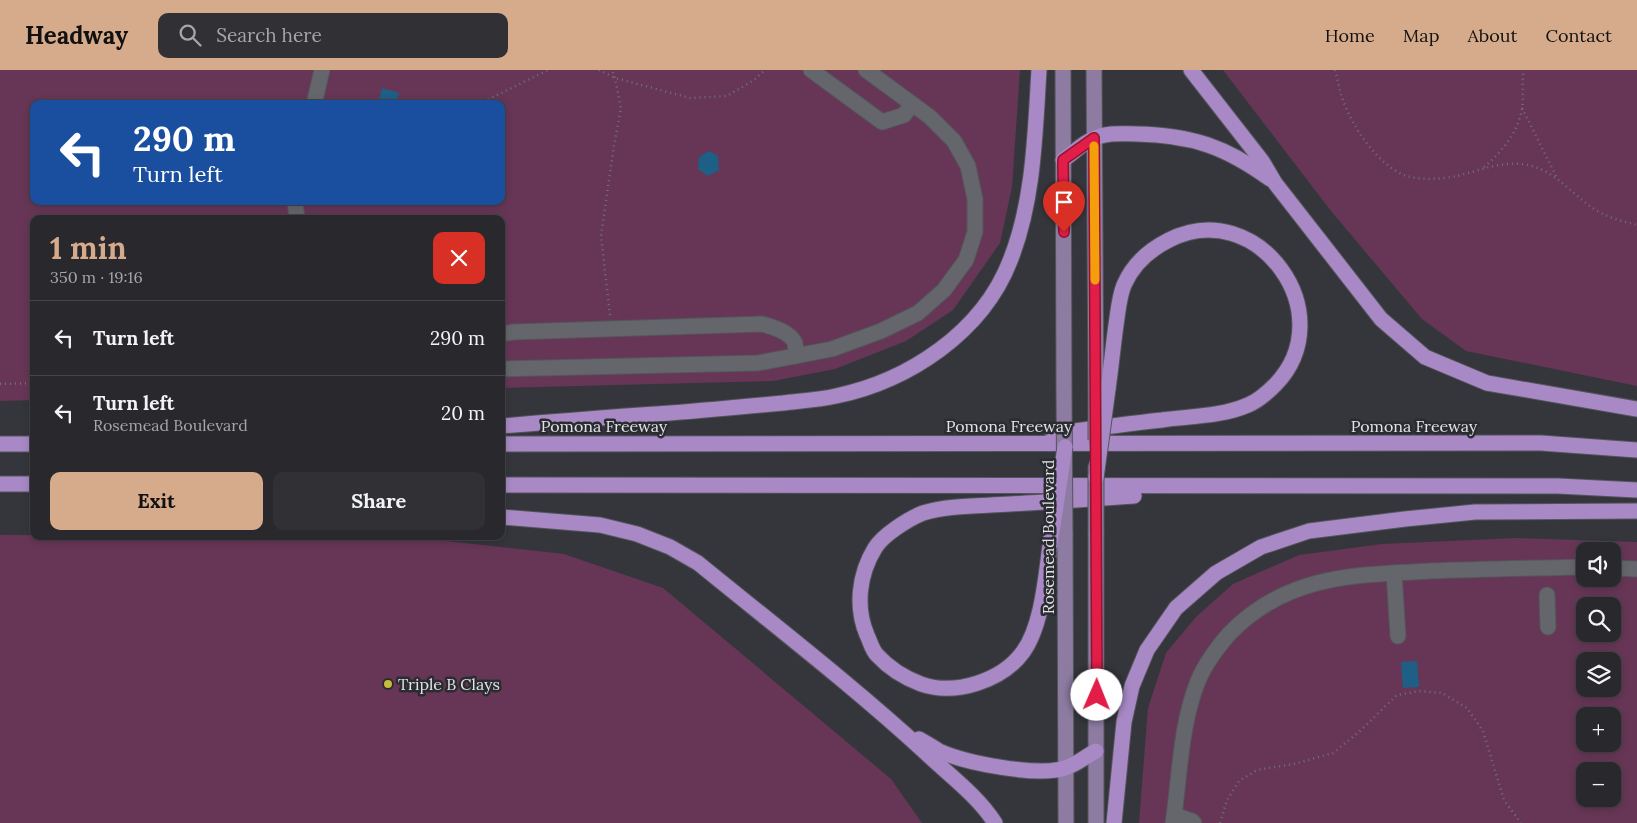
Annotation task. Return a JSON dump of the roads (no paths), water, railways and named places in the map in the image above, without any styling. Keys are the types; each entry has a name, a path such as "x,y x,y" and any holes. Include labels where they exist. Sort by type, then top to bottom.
{"highway":[{"path":"505,426 720,410 835,396 873,385 902,373 928,359 951,341 974,318 994,291 1009,264 1021,231 1028,198 1039,70"},
{"path":"1191,70 1262,160 1275,183 1381,319 1425,358 1487,383 1637,409"},
{"path":"1063,160 1094,138 1110,134 1160,135 1199,142 1227,152 1253,167 1275,183"},
{"path":"979,444 1164,419 1206,416 1248,405 1266,394 1290,365 1297,347 1300,322 1297,301 1290,281 1267,252 1248,240 1224,232 1202,230 1178,235 1154,248 1136,264 1124,285 1102,390 1096,478"},
{"name":"Pomona Freeway","path":"505,444 1540,443 1637,450"},
{"path":"0,444 30,444"},
{"path":"1065,447 1058,533 1038,621 1023,652 1005,670 981,682 952,688 922,684 897,672 876,654 863,625 859,599 864,572 876,547 896,528 924,513 960,507 1262,487"},
{"path":"0,484 30,484"},
{"path":"505,485 1558,486 1637,490"},
{"path":"1114,823 1124,722 1132,686 1143,659 1147,650 1176,608 1216,573 1261,547 1309,531 1475,512 1637,511"},
{"path":"505,518 600,525 637,534 670,547 698,563 896,726 965,789 995,823"},
{"path":"896,726 940,751 974,762 1016,768 1043,771 1065,768 1096,751"}],"main road":[{"name":"Rosemead Boulevard","path":"1063,70 1065,447"},
{"path":"1094,70 1094,138 1102,390"},
{"path":"1096,478 1096,823"},
{"name":"Rosemead Boulevard","path":"1058,533 1066,823"}],"lane":[{"path":"315,100 322,70"},
{"path":"811,70 882,122 904,115 912,104"},
{"path":"505,369 758,363 832,349 881,331 918,313 944,290 966,260 975,232 975,199 968,166 954,141 930,117 866,70"},
{"path":"505,334 762,324 777,329 790,337 795,343 796,356"},
{"path":"1194,823 1192,821 1174,819 1186,719 1198,680 1218,647 1240,623 1264,604 1298,588 1330,580 1394,573 1576,567"},
{"path":"1621,568 1637,569"},
{"path":"1394,573 1398,636"},
{"path":"1547,595 1548,627"}],"place":[{"name":"Triple B Clays","path":"388,684"}]}
